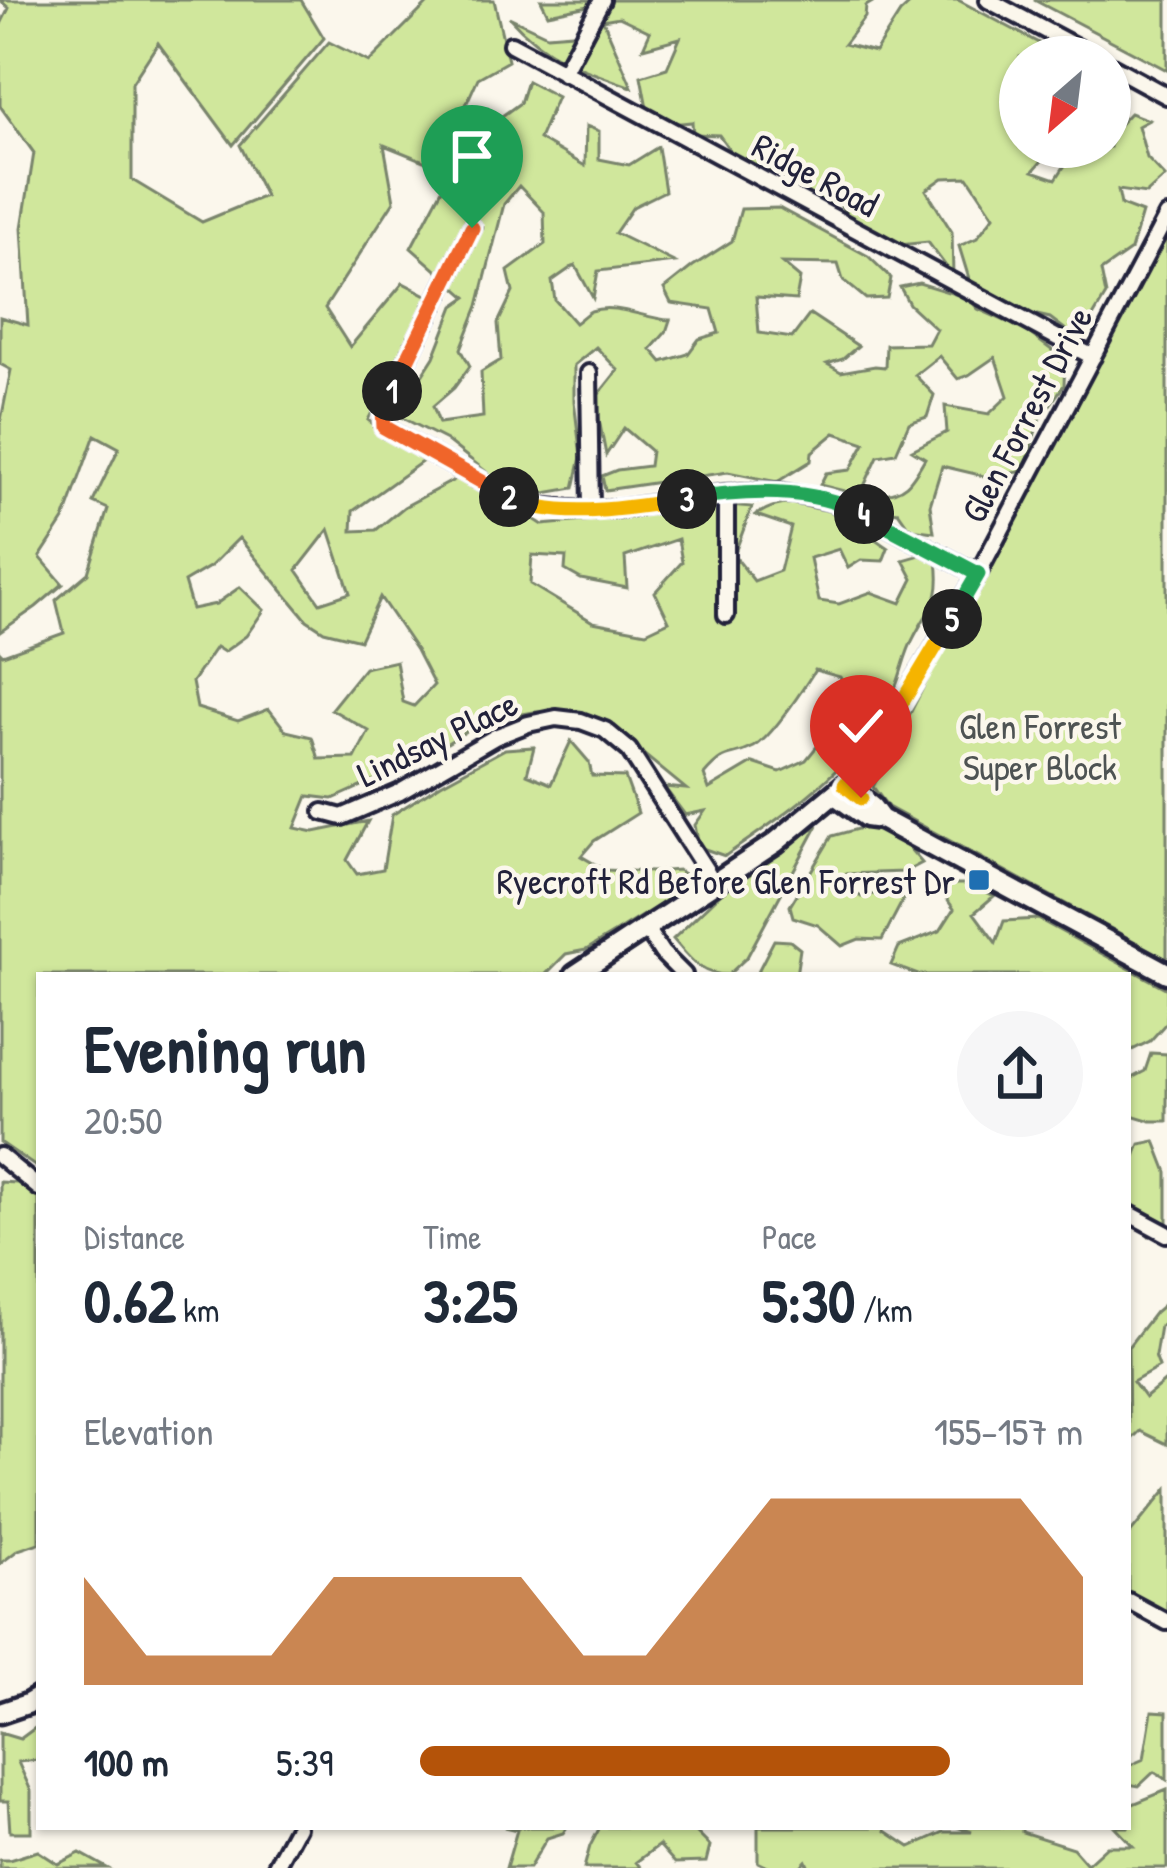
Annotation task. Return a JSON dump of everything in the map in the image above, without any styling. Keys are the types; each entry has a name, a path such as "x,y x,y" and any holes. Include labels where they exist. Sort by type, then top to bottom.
{"street":[{"path":"563,73 602,0"},
{"path":"988,0 1056,36"},
{"name":"Ridge Road","path":"511,44 1093,357"},
{"path":"1131,76 1167,95"},
{"name":"Glen Forrest Drive","path":"579,972 775,843 840,790 877,744 978,574 1167,216"},
{"path":"472,228 383,409 384,427 524,505 619,509 725,493 777,491 845,504 978,574"},
{"path":"589,374 591,510"},
{"path":"725,493 726,615"},
{"name":"Lindsay Place","path":"323,812 342,817 400,792 495,737 527,724 556,718 581,721 605,730 629,750 713,881"},
{"path":"840,790 866,817 881,819 1167,973"},
{"path":"645,927 681,972"},
{"path":"0,1156 36,1186"},
{"path":"1131,1215 1167,1234"},
{"path":"1131,1603 1167,1622"},
{"path":"0,1712 36,1698"},
{"path":"275,1868 295,1830"}],"green space":[{"path":"0,0 301,0 324,38 233,145 158,43 132,83 132,180 202,222 265,196 240,145 329,42 369,62 431,0 494,0 508,61 478,78 460,118 466,157 498,175 508,144 495,121 520,103 527,81 557,97 539,139 585,166 586,126 599,131 599,159 629,165 658,147 665,191 633,207 615,233 674,262 598,271 593,298 575,265 552,281 555,300 575,323 600,309 670,320 651,349 662,362 688,354 699,339 719,333 712,309 671,303 664,289 732,241 741,209 779,208 868,256 891,278 887,298 866,299 843,280 838,264 782,263 800,278 796,300 756,297 759,333 792,338 810,314 858,346 843,359 827,364 841,372 885,367 886,345 928,344 936,329 909,304 900,287 919,283 968,298 978,309 1025,330 1065,360 1064,385 1038,422 1025,471 988,477 942,466 930,505 934,532 910,529 898,512 886,510 877,495 901,489 911,480 925,458 912,450 947,432 945,406 989,414 1008,396 995,357 958,379 939,356 915,375 934,395 927,417 909,423 896,453 878,456 860,495 820,485 826,473 850,470 865,443 835,433 812,452 811,461 777,482 728,472 605,490 602,476 649,466 651,451 624,428 606,455 595,399 618,370 596,347 574,365 581,457 574,488 545,493 494,478 446,440 397,415 434,357 454,306 467,297 411,248 451,172 384,145 394,201 325,308 350,347 403,283 432,298 368,420 423,461 353,511 352,531 376,530 404,507 458,478 543,525 706,503 752,507 734,555 754,581 780,571 791,527 756,515 792,503 826,510 888,548 883,561 861,560 848,568 839,549 810,558 819,601 839,604 871,592 901,603 913,579 903,560 920,555 937,560 937,594 911,643 895,689 863,741 822,784 725,856 699,847 695,825 705,811 685,815 664,787 686,789 624,734 583,712 534,712 483,721 420,760 333,799 308,796 295,828 314,832 368,821 347,860 357,874 383,869 392,815 505,749 534,747 527,774 551,784 571,741 589,762 592,776 625,777 638,813 594,841 581,856 605,870 678,870 697,882 586,950 566,954 548,972 36,972 36,1167 0,1142 0,652 3,655 64,633 56,600 88,573 108,509 93,502 119,448 95,435 64,520 40,557 63,584 0,632 0,425 11,370 0,364 0,317 28,325 22,228 34,153 0,106 0,26 9,8","holes":["519,186 544,212 545,244 508,271 513,292 498,323 501,360 481,372 483,417 439,423 433,406 470,366 461,349 478,306 504,204","329,529 350,593 320,603 297,570","239,538 307,620 324,631 360,640 380,597 434,685 414,706 403,702 396,661 364,668 331,709 369,731 355,758 319,759 312,737 286,731 269,709 238,721 197,708 192,682 216,647 224,652 246,636 264,610 240,587 216,604 192,609 184,582 211,566","678,539 682,562 655,592 669,621 646,632 593,622 530,584 532,555 566,557 565,570 581,579 627,588 625,557","815,670 840,677 853,702 806,760 780,772 753,763 709,789 704,775 723,758 762,741"]},
{"path":"541,0 876,0 866,6 865,17 844,44 875,52 914,0 958,0 1026,36 999,36 999,168 1036,168 1033,171 1056,179 1063,168 1131,168 1131,113 1149,120 1138,126 1147,158 1165,177 1146,194 1118,190 1121,205 1142,213 1131,250 1101,271 1106,295 1079,340 1050,318 1028,313 970,282 959,246 977,238 994,216 968,177 943,178 926,190 952,232 953,276 928,242 899,245 853,222 838,202 819,203 737,160 719,135 693,134 692,122 671,124 648,113 641,76 667,68 680,38 643,48 650,32 619,17 603,20 632,87 550,52 509,17 547,35 585,32 588,6 548,14"},
{"path":"1034,0 1167,0 1167,70 1131,51 1131,36 1102,36"},
{"name":"Glen Forrest Super Block","path":"1167,222 1167,959 888,807 873,787"},
{"path":"818,825 747,957 731,972 710,972 690,959 673,939 737,878"},
{"path":"868,826 909,848 922,863 905,872 846,874 850,892 862,897 879,893 904,898 882,940 859,939 842,946 818,925 793,917 790,906 832,836"},
{"path":"936,884 971,884 994,896 974,913 996,943 1004,921 1038,919 1167,989 1167,1022 1150,1041 1131,1050 1131,972 910,972 891,965 899,947 940,931 954,909"},
{"path":"774,940 790,941 800,949 796,972 758,972"},
{"path":"1151,1053 1167,1054 1167,1121 1131,1115 1131,1078 1145,1071"},
{"path":"1155,1141 1167,1172 1167,1228 1149,1236 1131,1206 1131,1168 1140,1144"},
{"path":"0,1182 17,1183 36,1196 36,1544 0,1564"},
{"path":"1167,1302 1167,1324 1160,1326 1155,1356 1159,1367 1133,1382 1145,1398 1167,1380 1167,1444 1140,1431 1131,1440 1131,1343"},
{"path":"1167,1489 1167,1617 1131,1599 1131,1532"},
{"path":"1152,1711 1167,1712 1167,1780 1154,1772 1139,1786 1131,1785 1131,1765 1144,1759"},
{"path":"36,1727 36,1760 18,1762 31,1791 31,1832 10,1832 8,1801 0,1801 0,1733 20,1739"},
{"path":"1167,1790 1167,1868 809,1868 806,1861 799,1868 770,1868 758,1862 758,1830 886,1830 910,1847 944,1832 1022,1830 1073,1848 1087,1864 1107,1846 1133,1846 1118,1830 1131,1830 1131,1805"},
{"path":"517,1830 565,1830 547,1838 529,1868 506,1868"},
{"path":"598,1830 694,1830 710,1846 706,1862 675,1863 659,1845 636,1862 641,1868 584,1868"},
{"path":"38,1851 58,1864 80,1853 107,1868 0,1868 0,1860"}],"place":[{"name":"Ryecroft Rd Before Glen Forrest Dr","path":"979,880"}],"route":[{"path":"472,228 383,409 384,427 524,505 619,509 725,493 777,491 845,504 978,574 877,744 845,785 861,798"}]}
